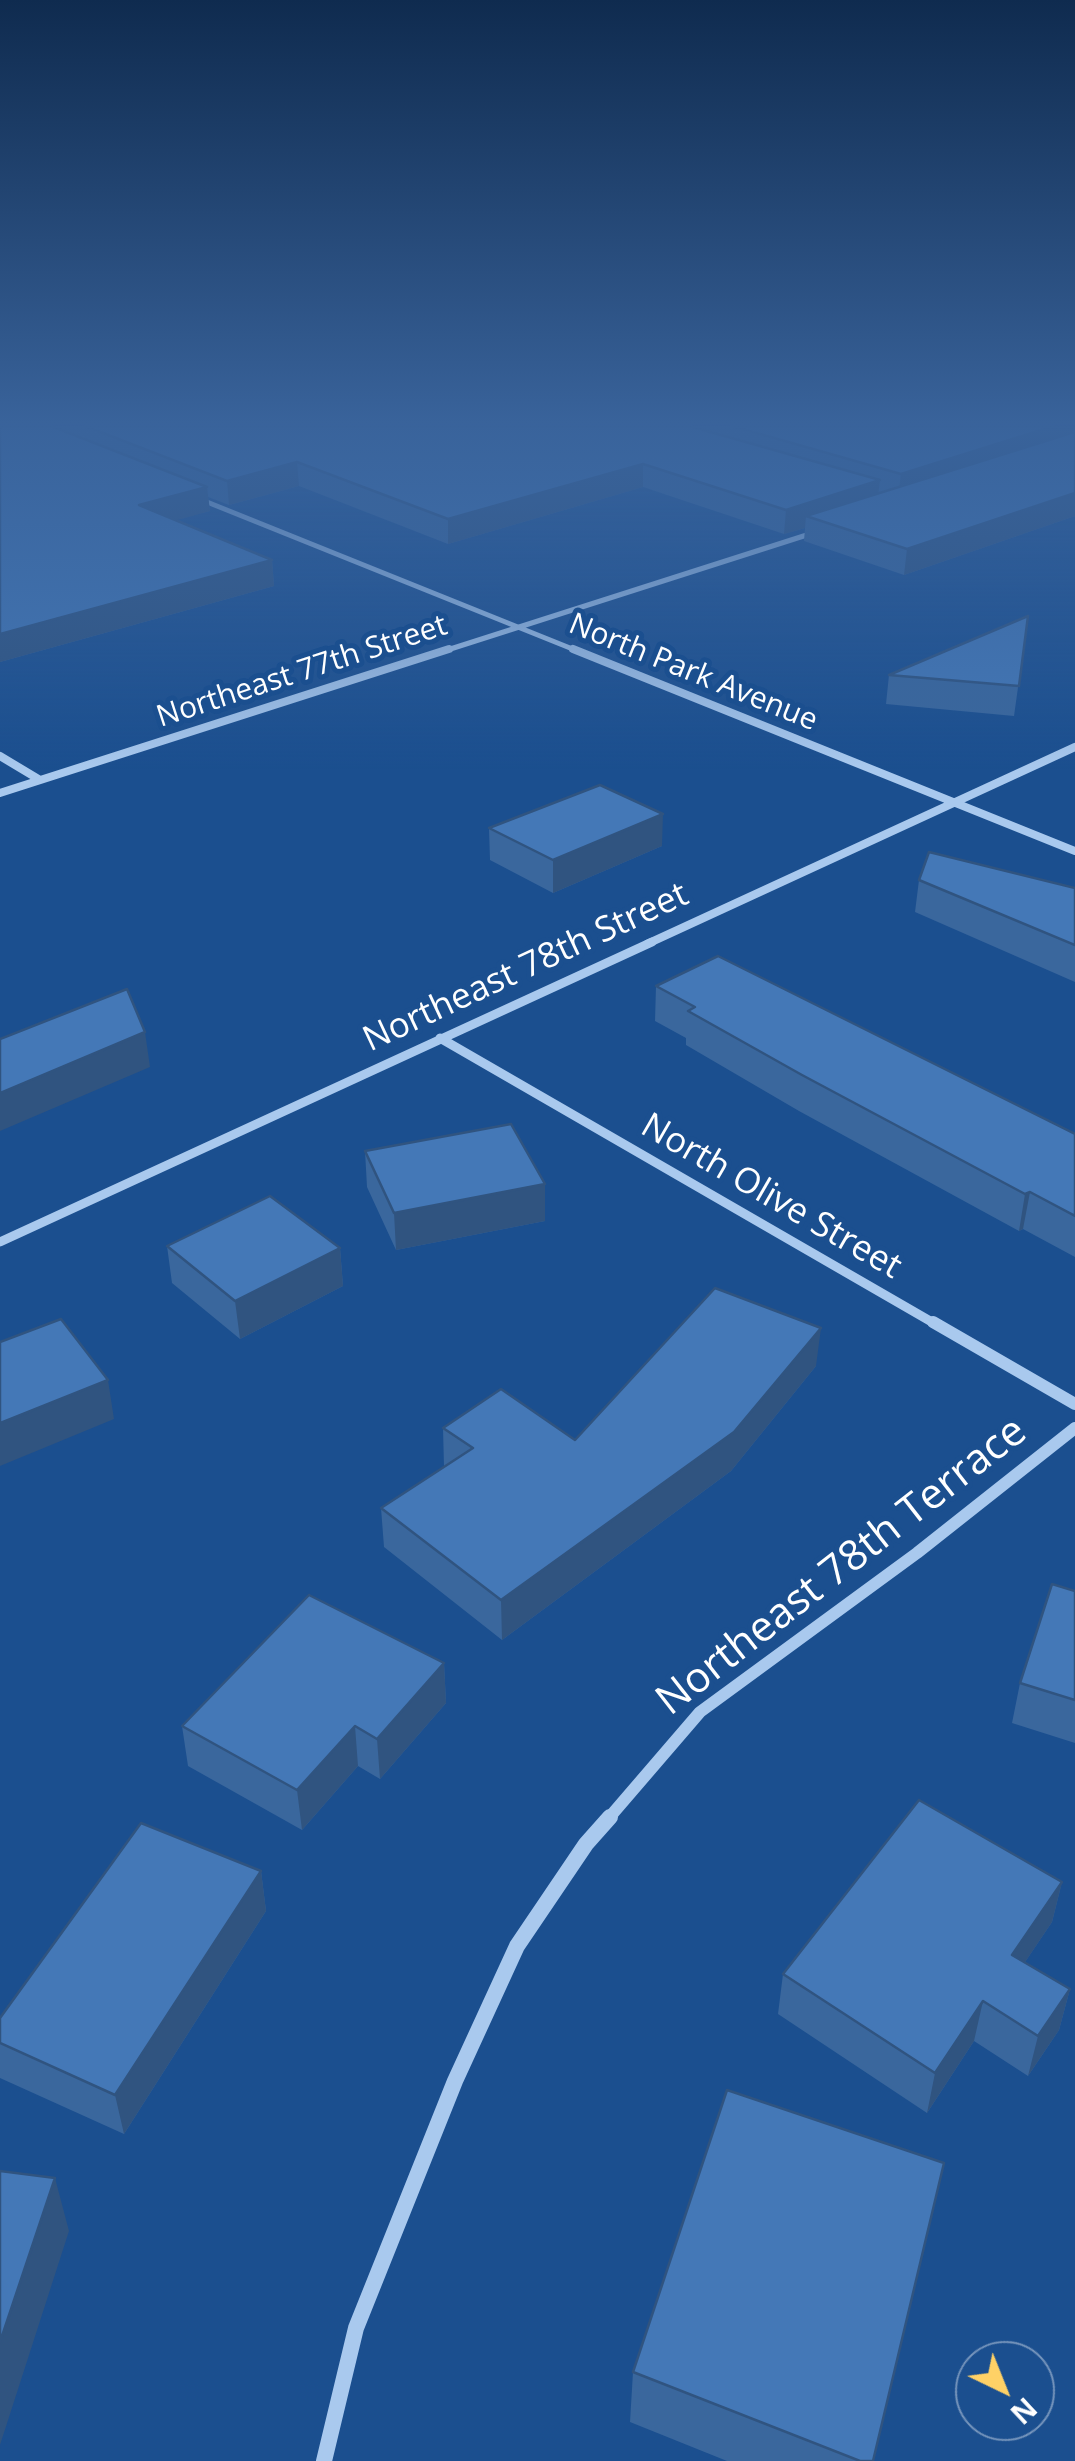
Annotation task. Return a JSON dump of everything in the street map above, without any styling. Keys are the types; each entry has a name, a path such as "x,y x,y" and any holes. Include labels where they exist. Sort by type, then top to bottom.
{"street":[{"name":"North Park Avenue","path":"304,541 1075,850"},
{"name":"Northeast 77th Street","path":"0,793 787,541"},
{"name":"Northeast 78th Street","path":"0,1242 1075,747"},
{"path":"0,756 40,780"},
{"name":"North Olive Street","path":"440,1038 1075,1404"},
{"name":"Northeast 78th Terrace","path":"324,2461 356,2328 455,2081 517,1946 586,1844 700,1712 916,1553 1075,1428"}],"building":[{"path":"0,541 226,541 272,560 0,634"},
{"path":"882,541 931,541 907,549"},
{"path":"1028,616 1019,686 889,675"},
{"path":"600,785 663,814 553,860 489,828"},
{"path":"929,852 1075,888 1075,945 919,880"},
{"path":"718,956 1075,1134 1075,1216 1030,1192 1025,1194 802,1075 688,1011 695,1007 656,986"},
{"path":"127,989 145,1032 0,1093 0,1039"},
{"path":"511,1124 545,1184 394,1213 365,1151"},
{"path":"270,1196 340,1248 235,1301 167,1246"},
{"path":"715,1288 821,1328 734,1432 501,1600 381,1508 473,1448 443,1428 501,1389 575,1440"},
{"path":"61,1319 108,1380 0,1423 0,1342"},
{"path":"1052,1584 1075,1591 1075,1700 1020,1683"},
{"path":"309,1595 444,1663 377,1739 355,1726 297,1790 182,1726"},
{"path":"919,1800 1062,1882 1012,1955 1070,1989 1038,2036 983,2001 935,2073 783,1974"},
{"path":"141,1823 261,1871 115,2095 0,2043 0,2018"},
{"path":"727,2090 944,2163 873,2461 860,2461 633,2372"},
{"path":"0,2171 55,2178 0,2342"}]}
